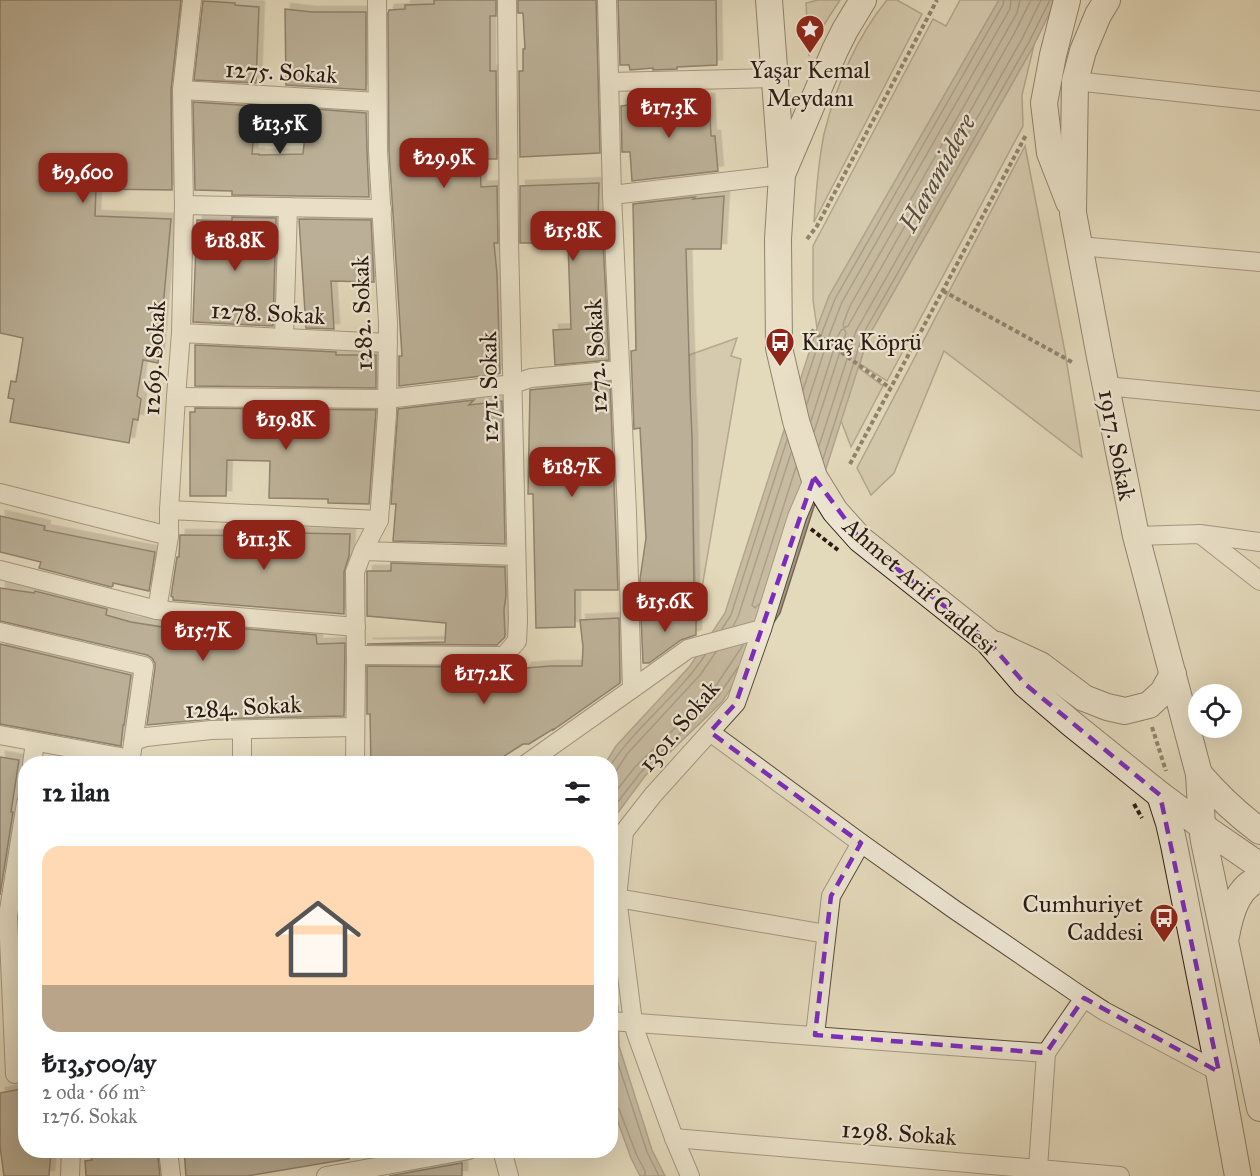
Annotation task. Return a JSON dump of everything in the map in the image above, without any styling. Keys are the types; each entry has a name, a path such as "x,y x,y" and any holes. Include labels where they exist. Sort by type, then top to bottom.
{"main road":[{"name":"Ahmet Arif Caddesi","path":"769,0 782,176 778,239 779,348 796,421 814,477 835,511 860,539 988,641 1025,684 1072,724 1165,787 1202,826 1260,866"},
{"path":"782,176 835,50 863,0"},
{"name":"1917. Sokak","path":"1073,213 1075,81 1083,51 1107,0"},
{"name":"1917. Sokak","path":"1067,3 1053,55 1044,103 1050,153 1073,213 1136,536 1199,774 1202,826 1224,942 1260,1108"},
{"path":"988,641 1040,665 1084,698 1107,708 1125,711 1149,705 1163,693 1173,674"},
{"path":"1199,774 1226,804 1260,831"},
{"path":"1165,787 1169,823 1238,1176"},
{"path":"1224,942 1231,913 1238,898 1246,886 1260,879"}],"street":[{"name":"1269. Sokak","path":"157,610 169,536 181,333 184,205 182,90 192,0"},
{"name":"1282. Sokak","path":"355,756 355,572 379,520 387,399 388,322 377,102 377,0"},
{"name":"1271. Sokak","path":"356,655 504,656 517,641 507,0"},
{"name":"1272. Sokak","path":"607,0 612,195 627,512 632,689"},
{"path":"610,82 774,78"},
{"path":"1075,81 1260,101"},
{"name":"1275. Sokak","path":"182,90 377,102"},
{"path":"612,195 782,176"},
{"path":"184,205 382,209"},
{"path":"284,338 288,207"},
{"path":"1079,246 1260,262"},
{"name":"1278. Sokak","path":"181,333 388,343"},
{"path":"176,398 387,399 513,384 531,378 620,370"},
{"path":"1106,386 1260,400"},
{"name":"1301. Sokak","path":"618,889 624,832 653,795 736,703 797,517 814,477"},
{"path":"0,493 169,536"},
{"path":"169,510 379,520"},
{"path":"1200,534 1260,581"},
{"path":"1136,536 1200,534 1260,542"},
{"path":"363,551 516,556"},
{"path":"0,570 157,610 356,627"},
{"path":"537,756 688,649 762,629"},
{"path":"0,633 144,666 132,754 35,742 0,735"},
{"name":"1284. Sokak","path":"132,754 146,737 211,730 355,727"},
{"path":"242,730 242,756"},
{"path":"710,732 861,843 1083,998 1219,1072"},
{"path":"33,756 35,742"},
{"path":"815,1035 831,896 861,843"},
{"path":"13,1074 8,915 18,853"},
{"path":"618,898 826,934"},
{"name":"1301. Sokak","path":"618,919 623,1022 636,1033 690,1176"},
{"path":"1038,1168 1047,1053 1083,998"},
{"path":"623,1022 1047,1053"},
{"name":"1298. Sokak","path":"674,1138 1120,1176"},
{"path":"70,1176 71,1158"},
{"path":"169,1158 171,1176"},
{"path":"326,1176 425,1158"},
{"path":"504,1158 509,1176"}],"path":[{"path":"807,239 817,226 937,0"},
{"path":"850,464 1029,129"},
{"path":"943,291 1072,362"},
{"path":"811,330 890,388"},
{"path":"1149,717 1165,787"}],"highlighted area":[{"path":"814,477 860,539 988,641 1025,684 1160,795 1219,1072 1084,998 1046,1053 815,1035 831,896 861,843 710,732 736,703"}],"shaded area":[{"path":"818,0 840,0 819,34 809,56 806,3"},
{"path":"887,0 897,0 922,14 814,222 822,145 835,98 857,46"},
{"path":"960,0 999,0 829,296 817,328 813,300 813,246 933,19 946,26"},
{"path":"1034,45 1022,95 1023,126 887,381 860,364 868,337"},
{"path":"1025,146 1065,352 1082,457 944,351 894,473 871,495 857,468"},
{"path":"737,338 731,356 741,359 696,623 689,355"},
{"path":"818,338 883,386 851,447 837,410"}],"water":[{"name":"Haramidere","path":"999,0 1056,0 1034,45 868,337 780,613 722,702 645,776 618,813 618,756 610,756 616,746 690,666 725,613 829,296"},
{"path":"618,1007 619,1046 652,1150 665,1176 640,1176 618,1122"}],"building":[{"path":"0,0 181,0 171,90 172,190 96,189 95,216 171,219 158,363 143,360 137,396 141,399 138,420 133,419 129,443 10,422 14,399 8,398 11,381 16,382 23,338 0,333"},
{"path":"434,0 496,0 496,16 490,16 490,71 496,71 497,159 480,159 481,187 497,186 498,243 494,243 500,373 399,386 399,356 402,356 389,151 388,13 389,10 405,9 405,5 434,4"},
{"path":"518,0 596,0 600,153 520,157 519,71 523,71 523,49 525,49 523,13 518,13"},
{"path":"618,0 716,0 717,65 630,70 629,65 620,65"},
{"path":"203,1 259,7 256,83 194,80"},
{"path":"285,9 312,12 366,12 366,90 286,85"},
{"path":"680,99 681,101 709,99 711,136 715,136 718,171 632,181 630,152 622,152 621,106"},
{"path":"193,102 255,106 252,154 259,155 303,154 307,118 315,118 315,109 366,113 369,197 232,195 232,191 195,190"},
{"path":"599,183 598,220 602,220 609,360 555,365 553,330 571,329 568,243 520,243 520,186"},
{"path":"724,196 721,249 686,249 694,589 640,590 646,538 640,428 634,429 631,351 636,350 633,204"},
{"path":"232,217 276,218 273,326 193,322 197,220 232,221"},
{"path":"299,219 371,220 374,282 331,281 334,329 306,328"},
{"path":"195,345 336,352 336,355 376,355 376,388 195,386"},
{"path":"610,382 618,590 575,590 575,627 536,628 533,494 528,494 530,390"},
{"path":"474,400 469,405 502,401 505,544 393,541 396,504 391,504 398,409"},
{"path":"195,408 376,410 369,504 328,503 328,499 269,498 270,461 227,460 226,496 190,496 190,412 195,412"},
{"path":"0,516 45,526 44,530 155,552 149,591 113,583 111,587 39,568 41,562 0,552"},
{"path":"294,533 350,534 349,556 344,572 344,614 173,600 171,596 177,557 179,557 180,535 294,536"},
{"path":"391,563 505,567 505,637 497,645 367,644 445,642 446,623 367,616 367,571 391,571"},
{"path":"0,588 34,593 35,591 107,609 106,615 131,622 169,628 169,622 316,635 317,644 345,643 344,716 211,719 147,725 155,668 152,658 0,621"},
{"path":"696,614 696,635 681,640 649,663 643,663 641,617"},
{"path":"619,618 620,683 553,730 529,744 523,744 504,756 371,756 370,714 367,714 367,666 458,667 457,677 522,676 526,668 582,666 583,647 580,620"},
{"path":"0,644 131,675 121,746 0,724"},
{"path":"0,757 18,760 18,766 0,895"},
{"path":"18,1090 18,1158 50,1158 49,1176 4,1176 0,1146 0,1093"},
{"path":"92,1158 158,1158 160,1176 86,1176 85,1161 92,1160"},
{"path":"185,1158 349,1159 247,1176 186,1176"},
{"path":"462,1163 462,1176 389,1176"}],"place":[{"name":"Yaşar Kemal Meydanı","path":"810,54"},
{"name":"Kıraç Köprü","path":"780,368"},
{"name":"Cumhuriyet Caddesi","path":"1164,944"}]}
